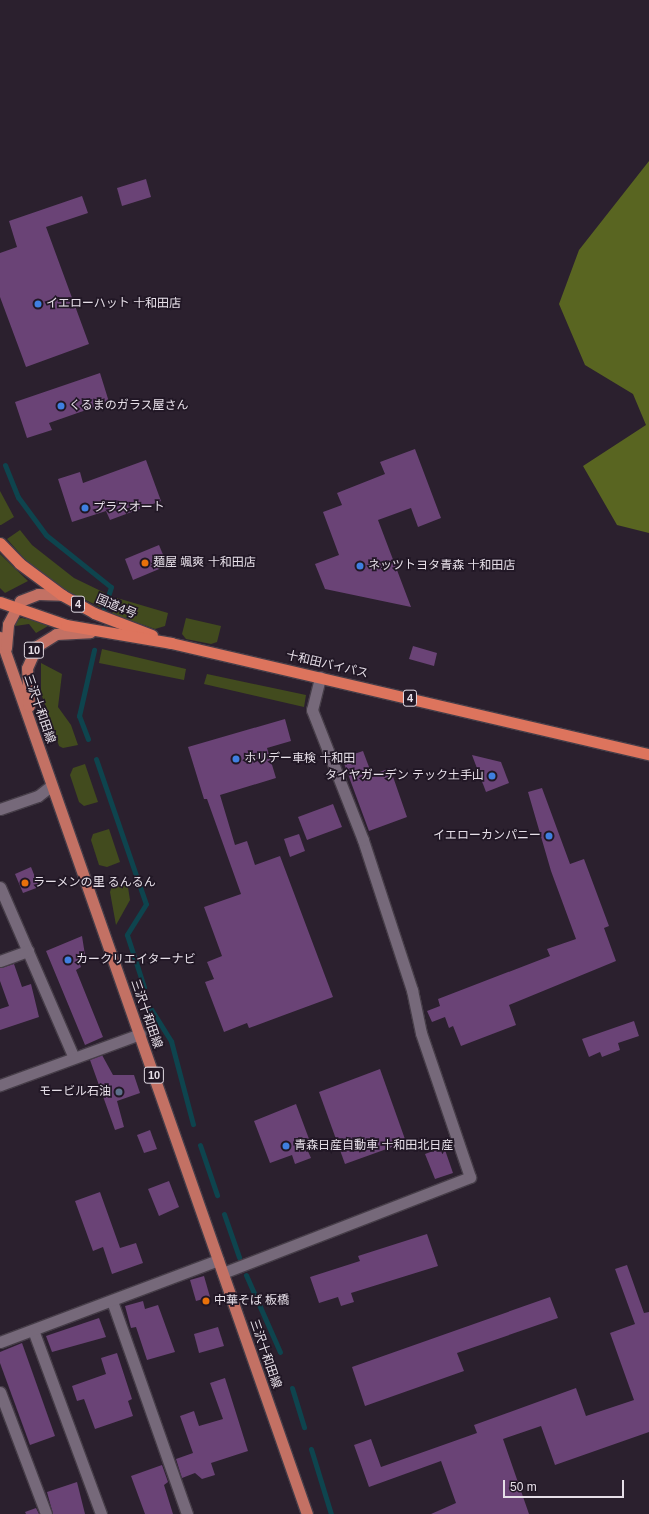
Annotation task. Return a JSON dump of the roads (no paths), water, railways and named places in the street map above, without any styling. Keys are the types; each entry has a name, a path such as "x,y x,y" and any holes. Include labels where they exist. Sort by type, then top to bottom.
{"highway":[{"name":"国道4号","path":"0,543 19,563 62,595 94,613 171,643"},
{"name":"十和田バイパス","path":"0,602 14,609 104,632 171,643 649,754"}],"main road":[{"path":"14,609 20,601 38,594 62,595"},
{"name":"10","path":"6,650 8,624 14,609"},
{"name":"10","path":"30,724 26,668 37,646 56,634 104,632"},
{"name":"三沢十和田線","path":"0,637 6,650 30,724 140,1034 306,1514"}],"street":[{"path":"222,1273 470,1176 421,1033 412,990 363,840 312,710 320,677"},
{"path":"0,809 38,796 52,786"},
{"path":"0,887 73,1056"},
{"path":"0,961 28,951"},
{"path":"0,1085 73,1056 140,1034"},
{"path":"0,1342 218,1260"},
{"path":"112,1301 187,1514"},
{"path":"33,1330 101,1514"},
{"path":"0,1393 46,1514"}],"waterway":[{"path":"5,465 18,497 46,535 111,587 104,609"},
{"path":"88,739 79,716 94,650"},
{"path":"96,759 146,904 127,935 144,987"},
{"path":"151,1009 171,1041 193,1124"},
{"path":"200,1145 217,1195"},
{"path":"224,1214 239,1257"},
{"path":"246,1275 280,1352"},
{"path":"292,1388 304,1427"},
{"path":"311,1449 331,1514"}],"place":[{"name":"イエローハット 十和田店","path":"38,304"},
{"name":"くるまのガラス屋さん","path":"61,406"},
{"name":"プラスオート","path":"85,508"},
{"name":"麺屋 颯爽 十和田店","path":"145,563"},
{"name":"ネッツトヨタ青森 十和田店","path":"360,566"},
{"name":"ホリデー車検 十和田","path":"236,759"},
{"name":"タイヤガーデン テック土手山","path":"492,776"},
{"name":"イエローカンパニー","path":"549,836"},
{"name":"ラーメンの里 るんるん","path":"25,883"},
{"name":"カークリエイターナビ","path":"68,960"},
{"name":"モービル石油","path":"119,1092"},
{"name":"青森日産自動車 十和田北日産","path":"286,1146"},
{"name":"中華そば 板橋","path":"206,1301"}]}
